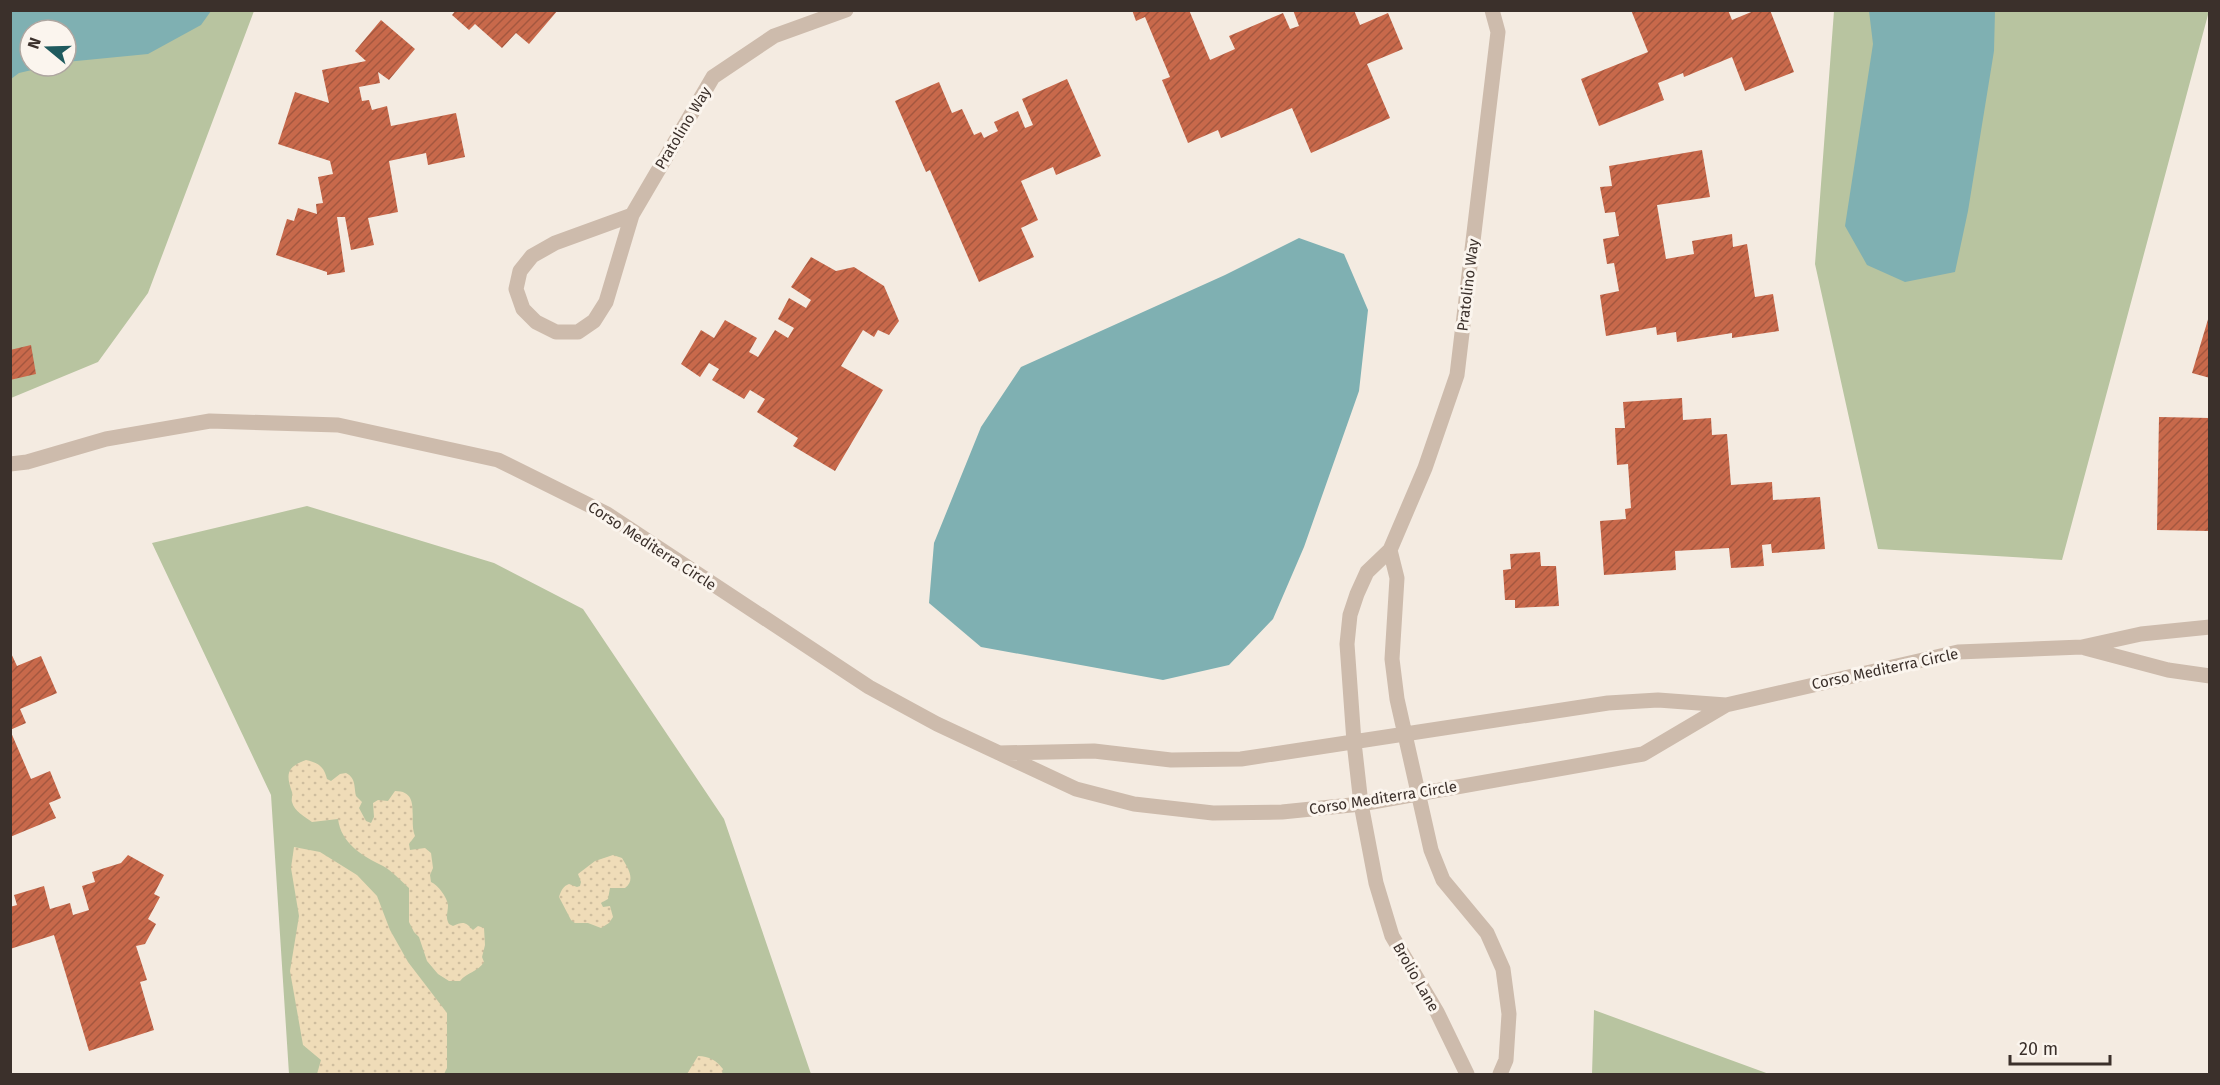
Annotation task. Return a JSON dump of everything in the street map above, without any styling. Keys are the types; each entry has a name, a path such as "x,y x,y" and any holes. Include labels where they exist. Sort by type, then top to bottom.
{"street":[{"name":"Pratolino Way","path":"632,215 555,243 532,256 520,271 516,290 523,309 536,322 556,332 578,332 594,321 606,302 632,215 713,77 774,36 846,10"},
{"name":"Pratolino Way","path":"1354,742 1347,645 1350,615 1367,572 1390,550 1425,468 1457,375 1498,32 1492,10"},
{"name":"Corso Mediterra Circle","path":"10,464 27,462 106,439 210,421 338,425 498,460 607,514 869,687 937,724 1076,789 1134,804 1214,813 1282,812 1361,804 1643,754 1726,705"},
{"name":"Corso Mediterra Circle","path":"10,476 27,462"},
{"path":"1390,550 1397,578 1392,659 1397,699 1431,850 1443,879 1487,933 1503,969 1509,1014 1506,1060 1500,1074"},
{"name":"Corso Mediterra Circle","path":"999,753 1094,751 1171,760 1241,759 1608,702 1658,700 1726,705 1958,652 2082,647 2140,634 2210,627"},
{"name":"Corso Mediterra Circle","path":"2082,647 2168,670 2210,676"},
{"name":"Brolio Lane","path":"1354,742 1361,804 1376,883 1392,936 1437,1012 1467,1074"}],"green space":[{"path":"11,11 254,11 148,293 98,362 11,398"},
{"path":"1834,11 2209,11 2062,560 1878,549 1815,264"},
{"path":"307,506 494,563 583,609 724,819 811,1074 289,1074 271,795 152,543"},
{"path":"1594,1010 1769,1074 1592,1074"}],"sand":[{"path":"306,760 320,766 327,779 331,781 340,774 346,773 352,777 356,796 362,802 359,808 366,821 371,823 374,817 373,803 378,800 388,801 395,791 409,796 415,836 409,844 410,850 425,848 431,853 433,868 430,875 431,882 446,898 449,924 453,926 464,923 473,930 478,926 484,928 485,945 482,957 484,962 479,968 460,981 449,981 438,974 427,961 419,937 409,922 409,888 393,873 354,848 343,835 338,819 312,822 295,808 292,801 289,772"},
{"path":"294,847 320,852 357,875 377,896 390,930 408,962 447,1013 447,1068 444,1074 317,1074 321,1060 303,1045 290,971 299,916 291,868"},
{"path":"613,855 622,858 630,881 625,888 610,888 608,899 601,903 603,907 610,906 613,917 601,928 588,923 575,923 571,920 559,897 561,891 569,884 580,886 578,874 595,861"},
{"path":"698,1056 715,1061 723,1069 722,1074 687,1074"}],"water":[{"path":"11,10 211,10 201,25 148,54 78,61 78,18 18,18 18,74 11,79"},
{"path":"1869,11 1995,11 1994,51 1968,211 1955,272 1905,282 1867,265 1845,226 1873,44"},
{"path":"1299,238 1344,254 1368,310 1359,391 1304,547 1273,619 1229,665 1163,680 981,647 929,603 934,543 981,427 1021,367 1225,275"}],"building":[{"path":"456,10 558,10 529,44 516,33 502,48 475,24 469,30 452,15"},
{"path":"1132,10 1189,10 1210,60 1235,49 1229,36 1283,13 1290,29 1299,26 1293,10 1354,10 1360,25 1388,13 1403,49 1367,64 1390,118 1311,153 1292,108 1221,138 1218,130 1188,143 1162,80 1170,77 1145,17 1136,21"},
{"path":"1631,10 1728,10 1732,20 1756,10 1770,10 1794,72 1745,91 1732,57 1684,77 1683,73 1658,83 1664,100 1599,126 1581,79 1648,52"},
{"path":"381,20 415,49 389,80 378,72 380,83 359,87 362,101 369,100 372,110 387,106 391,126 456,113 465,157 428,165 426,153 389,161 398,212 368,218 374,245 351,250 345,217 337,217 345,272 327,275 327,272 276,255 287,219 294,221 298,208 317,214 316,204 323,203 318,177 333,174 330,161 278,144 295,92 329,103 322,70 366,61 355,51"},
{"path":"1067,79 1101,156 1056,175 1053,167 1021,181 1038,220 1021,228 1034,257 979,282 930,170 926,172 895,101 939,82 952,113 962,109 974,135 981,132 984,138 998,131 994,122 1018,111 1025,128 1033,125 1022,99"},
{"path":"1702,150 1710,197 1657,205 1666,259 1694,254 1692,241 1732,234 1733,247 1747,244 1755,297 1773,294 1779,331 1732,338 1732,333 1677,342 1676,332 1657,335 1656,327 1606,336 1600,295 1619,291 1614,263 1607,264 1603,239 1619,236 1615,212 1605,213 1600,187 1612,186 1609,166"},
{"path":"811,257 836,271 854,267 884,286 899,321 889,335 878,330 874,337 863,330 841,366 883,390 835,471 793,446 798,438 757,412 765,399 750,390 744,399 712,380 719,369 709,363 700,377 681,364 701,330 714,338 725,320 757,338 749,352 758,357 775,330 788,338 794,328 778,319 789,298 806,308 811,300 791,287"},
{"path":"2210,316 2210,378 2192,373"},
{"path":"31,345 36,374 10,380 10,350"},
{"path":"1682,398 1683,420 1711,418 1712,435 1727,434 1731,485 1772,482 1773,500 1820,497 1825,549 1772,553 1771,544 1762,545 1764,566 1731,568 1729,548 1675,551 1676,570 1604,575 1600,521 1626,519 1625,509 1631,508 1628,464 1617,465 1615,428 1625,428 1623,402"},
{"path":"2159,417 2210,418 2210,531 2157,530"},
{"path":"1540,552 1541,566 1556,566 1559,606 1515,608 1515,600 1505,600 1503,570 1511,569 1510,554"},
{"path":"10,651 17,666 41,656 57,693 20,709 26,723 10,730"},
{"path":"10,730 31,779 50,771 61,798 49,803 56,818 10,837"},
{"path":"128,855 164,875 154,894 160,897 148,919 156,924 145,944 136,946 147,980 140,982 154,1030 89,1051 54,935 10,949 10,907 17,905 14,895 44,886 50,909 70,903 73,915 89,910 82,886 95,882 92,872 121,863"}]}
